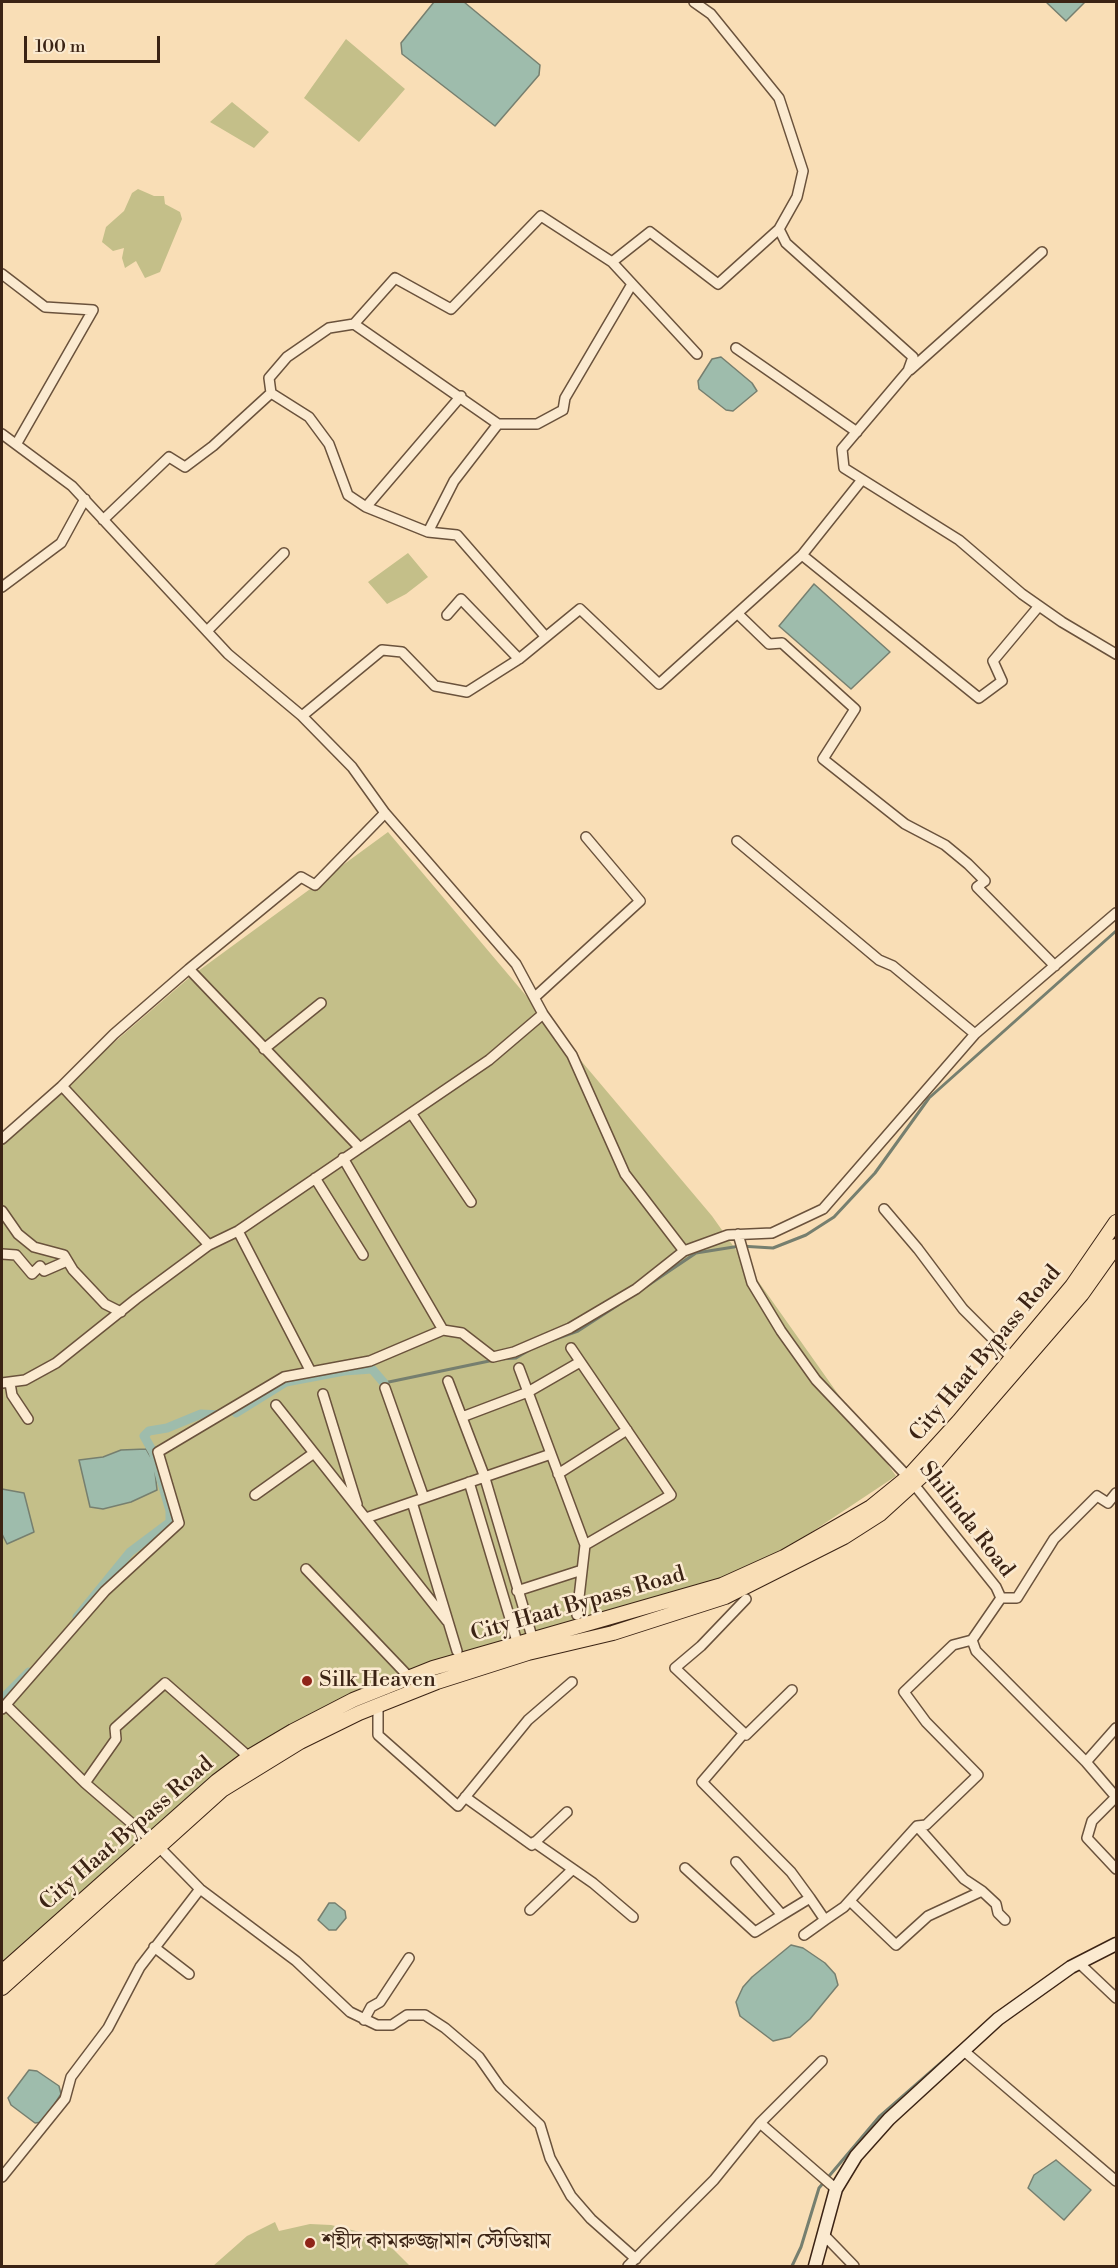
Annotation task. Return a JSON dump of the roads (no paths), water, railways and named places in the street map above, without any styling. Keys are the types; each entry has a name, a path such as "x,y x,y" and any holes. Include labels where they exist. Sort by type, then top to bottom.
{"main road":[{"name":"City Haat Bypass Road","path":"2,1988 154,1842 222,1790 300,1742 378,1705 460,1674 528,1653 614,1633 725,1597 844,1537 880,1514 911,1480 1072,1286 1116,1222"},
{"name":"City Haat Bypass Road","path":"2,1972 249,1757 293,1731 353,1700 433,1668 722,1585 838,1528 871,1507 911,1480 983,1411 1082,1294 1116,1246"}],"street":[{"path":"612,262 650,232 718,284 779,229 797,197 803,171 779,99 711,14 694,2"},
{"path":"271,393 269,378 287,357 329,328 354,324 395,278 450,309 541,216 612,262 697,354"},
{"path":"779,229 786,243 913,357 908,371"},
{"path":"1042,252 908,371 842,449 844,468 861,481 959,540 1039,606 1116,654"},
{"path":"2,274 45,307 93,310 17,444"},
{"path":"354,324 461,396 498,424 537,424 563,410 565,398 632,284"},
{"path":"736,348 857,432"},
{"path":"271,393 309,417 329,444 348,495 366,507 429,532 457,535 545,636"},
{"path":"104,520 168,457 185,467 213,446 271,393"},
{"path":"366,507 461,396"},
{"path":"429,532 454,481 498,424"},
{"path":"2,434 72,486 228,654 302,716 352,767 385,813 516,964 543,1014 572,1055 625,1174 684,1251"},
{"path":"302,716 382,650 402,652 435,686 467,692 519,659 580,609 659,684 802,555 861,481"},
{"path":"2,587 61,543 84,500"},
{"path":"207,631 284,553"},
{"path":"802,555 979,698 1002,681 993,661 1039,606"},
{"path":"447,615 461,599 519,659"},
{"path":"738,614 769,644 782,643 855,709 823,759 905,824 945,845 968,864 985,881 977,887 1055,966"},
{"path":"2,1138 62,1086 114,1034 301,877 315,885 385,813"},
{"path":"535,997 640,901 586,837"},
{"path":"737,842 879,960 893,966 975,1034"},
{"path":"636,2259 591,2219 571,2196 550,2158 540,2125 500,2087 479,2057 445,2028 425,2015 407,2015 392,2025 377,2025 350,2012 296,1961 200,1889 154,1842 85,1783 4,1707 105,1591 179,1523 158,1452 284,1377 370,1361 443,1330 462,1333 494,1357 514,1352 570,1328 636,1289 684,1251 739,1236 772,1233 823,1209 975,1034 1116,913"},
{"path":"189,969 360,1148"},
{"path":"264,1049 321,1003"},
{"path":"28,1419 6,1383 25,1380 56,1363 209,1245 238,1231 489,1060 543,1014"},
{"path":"62,1086 209,1245"},
{"path":"411,1113 471,1202"},
{"path":"344,1158 443,1330"},
{"path":"315,1178 363,1255"},
{"path":"884,1209 911,1240 963,1309 1012,1358"},
{"path":"2,1211 18,1234 34,1247 64,1255 73,1270 105,1304 121,1312"},
{"path":"238,1231 311,1372"},
{"name":"Shilinda Road","path":"739,1236 742,1253 758,1292 781,1331 816,1380 911,1480 986,1573 1001,1598 972,1640"},
{"path":"2,1254 16,1255 32,1274 40,1266 44,1271 67,1261"},
{"path":"571,1348 671,1495 585,1545"},
{"path":"462,1417 528,1392 580,1362"},
{"path":"519,1368 585,1545 577,1615"},
{"path":"448,1381 484,1477 533,1640"},
{"path":"385,1388 424,1498"},
{"path":"323,1394 359,1509"},
{"path":"276,1405 447,1621"},
{"path":"558,1474 627,1430"},
{"path":"255,1495 314,1453"},
{"path":"366,1518 551,1454"},
{"path":"469,1482 518,1645"},
{"path":"1001,1598 1017,1598 1059,1534 1098,1496 1108,1503 1116,1493"},
{"path":"412,1502 457,1651"},
{"path":"306,1569 410,1678"},
{"path":"517,1591 582,1570"},
{"path":"746,1599 701,1646 675,1668 746,1735 792,1690"},
{"path":"804,1935 850,1901 917,1826 926,1825 978,1775 926,1722 904,1692 953,1645 972,1640 976,1650 1086,1762 1116,1797 1092,1821 1087,1838 1116,1869"},
{"path":"378,1705 378,1735 458,1806 528,1720 572,1682"},
{"path":"85,1783 116,1739 115,1728 165,1683 249,1757"},
{"path":"1086,1762 1116,1728"},
{"path":"744,1733 702,1782 791,1872 825,1920"},
{"path":"465,1797 532,1845 567,1812"},
{"path":"917,1826 964,1879 996,1904 998,1913 1005,1920"},
{"path":"534,1842 573,1869 633,1917"},
{"path":"736,1862 782,1915"},
{"path":"685,1868 755,1932 810,1898"},
{"path":"530,1910 573,1869"},
{"path":"2,2176 65,2099 71,2078 108,2028 154,1947 200,1889"},
{"path":"850,1901 896,1945 928,1916 982,1891"},
{"path":"815,2266 836,2189 856,2156 889,2119 998,2019 1079,1963 1116,1944"},
{"path":"154,1947 189,1974"},
{"path":"364,2020 371,2007 380,2002 409,1958"},
{"path":"1079,1963 1116,1998"},
{"path":"963,2051 1116,2181"},
{"path":"628,2266 714,2180 760,2123 822,2061"},
{"path":"760,2123 836,2189"},
{"path":"824,2235 854,2266"}],"waterway":[{"path":"644,1288 696,1253 740,1246 773,1248 806,1235 834,1217 875,1173 929,1098 1116,931"},
{"path":"550,1341 578,1331 618,1305"},
{"path":"500,1359 516,1358 531,1349"},
{"path":"384,1383 494,1360"},
{"path":"236,1413 286,1382 344,1371 372,1369 384,1383"},
{"path":"77,1617 130,1552 170,1522 170,1511 153,1452 144,1436 149,1431 167,1428 201,1414 221,1415"},
{"path":"2,1699 29,1672"},
{"path":"792,2266 801,2247 819,2188 879,2117 959,2047"}],"place":[{"name":"Silk Heaven","path":"307,1681"},
{"name":"শহীদ কামরুজ্জামান স্টেডিয়াম","path":"310,2243"}]}
